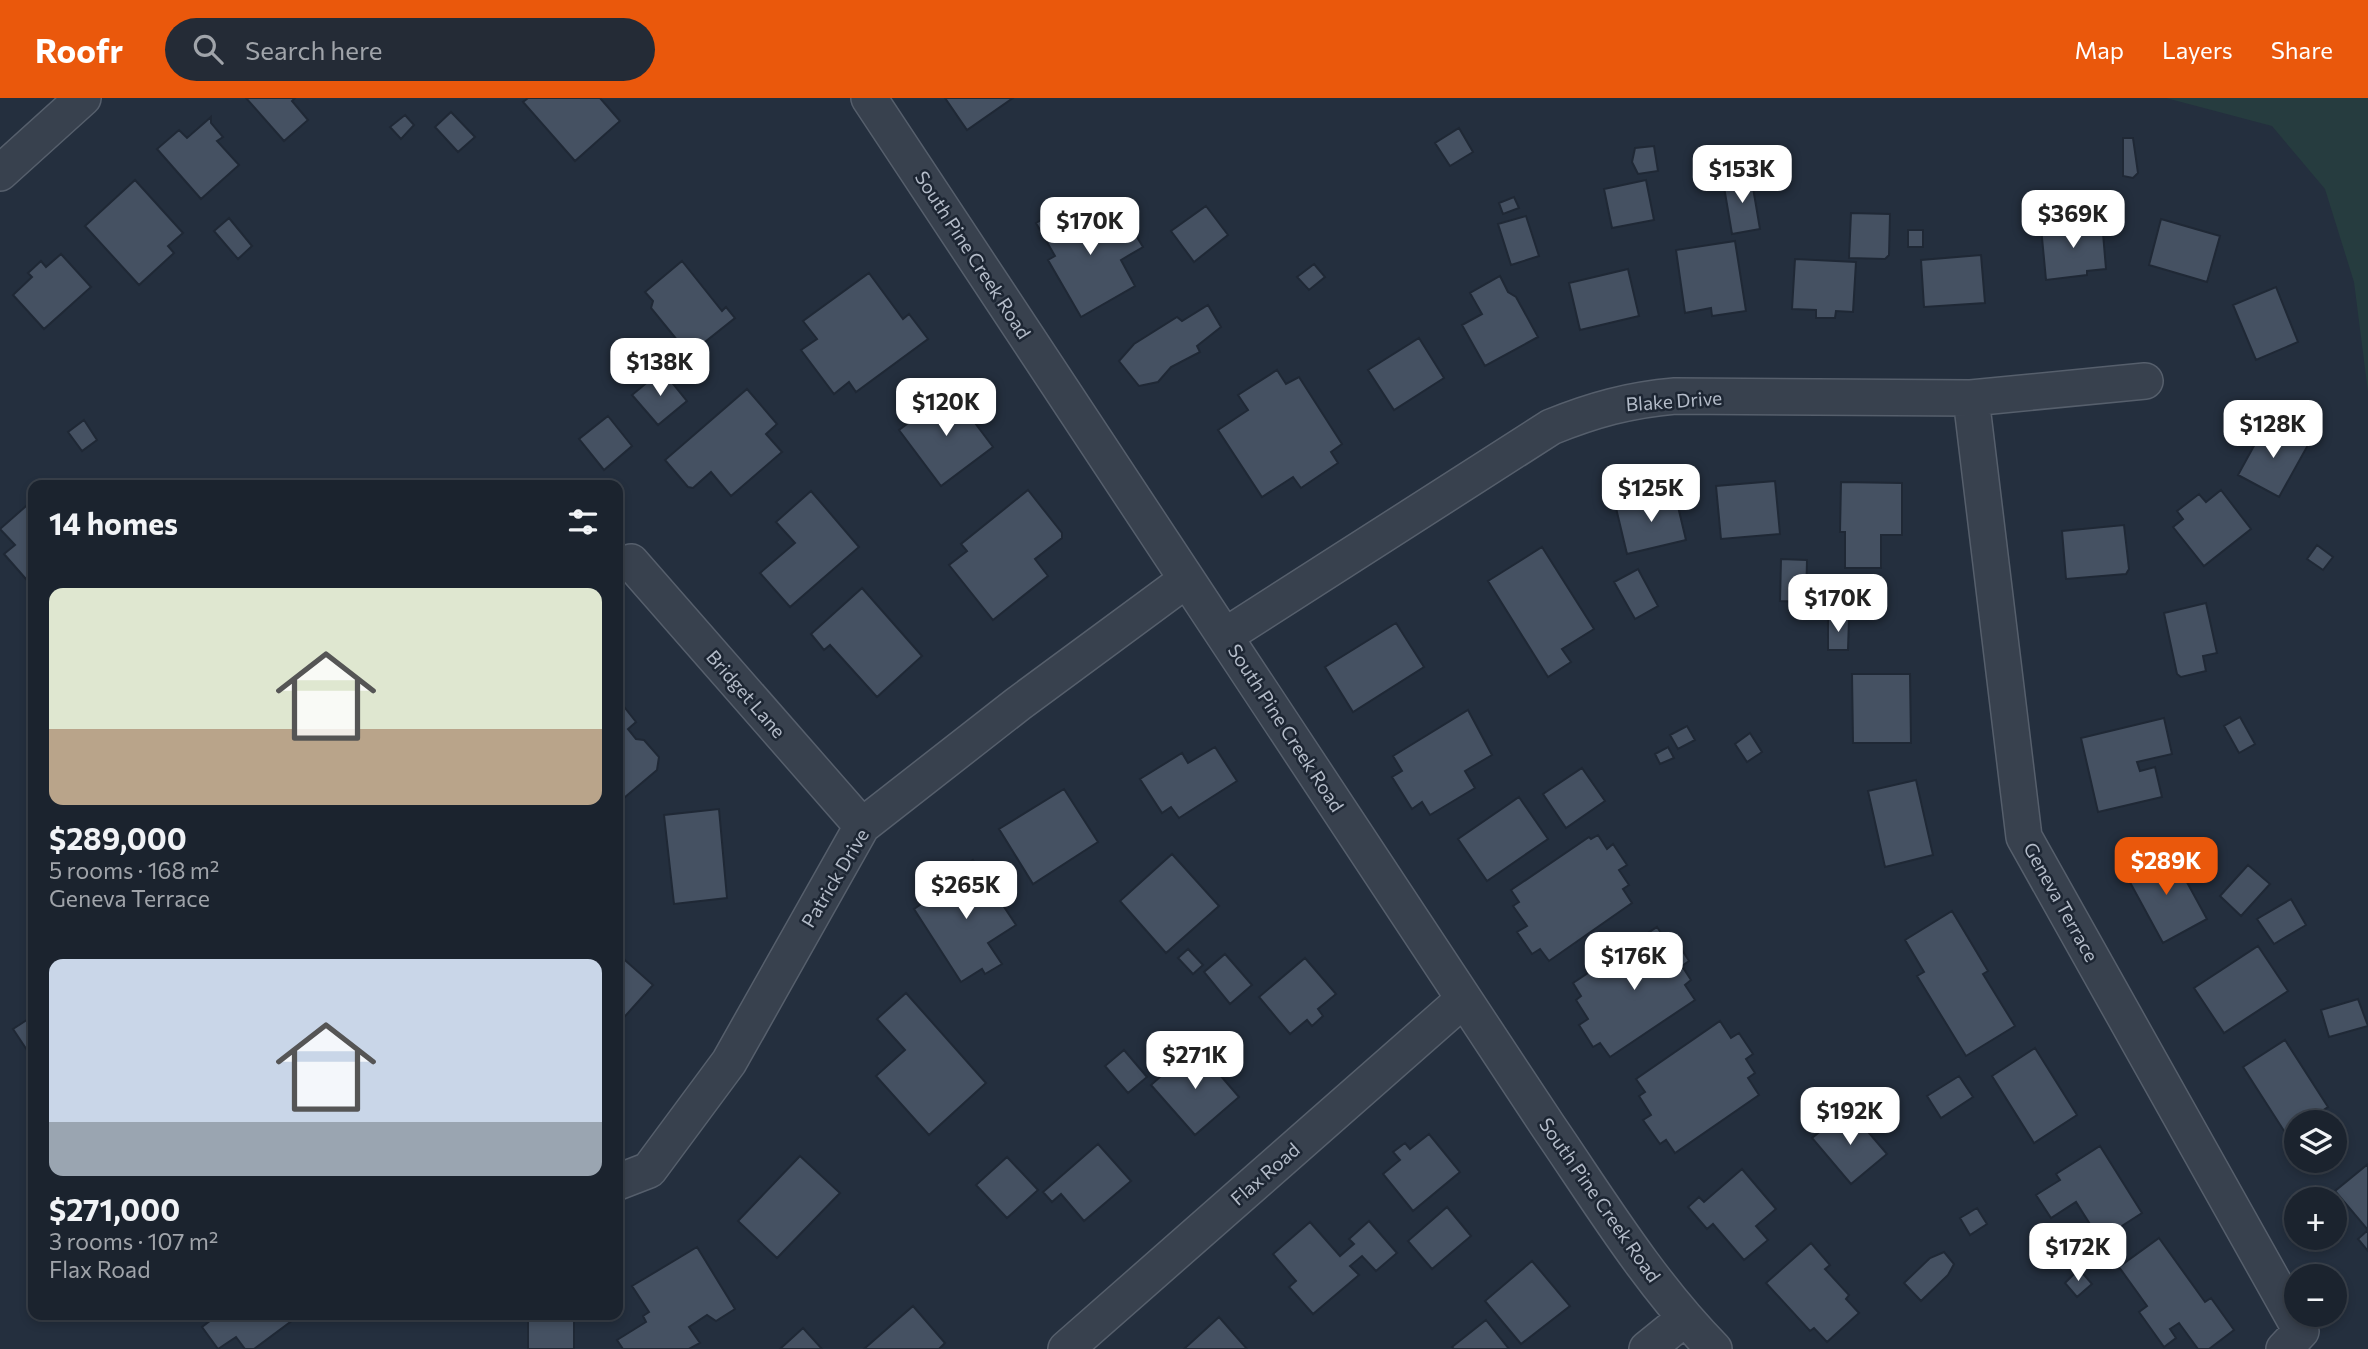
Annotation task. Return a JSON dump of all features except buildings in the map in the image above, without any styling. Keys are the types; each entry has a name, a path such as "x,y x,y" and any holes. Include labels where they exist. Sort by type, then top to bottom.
{"street":[{"path":"0,173 83,98"},
{"name":"South Pine Creek Road","path":"869,98 1186,580 1226,636 1464,999 1633,1250 1684,1319 1714,1349"},
{"name":"Blake Drive","path":"1226,636 1550,427 1591,411 1636,400 1675,396 1971,398 2145,380"},
{"name":"Geneva Terrace","path":"1971,398 2024,837 2301,1331 2284,1349"},
{"name":"Bridget Lane","path":"631,562 862,826"},
{"name":"Patrick Drive","path":"623,1180 649,1170 729,1062 862,826 1018,704 1186,580"},
{"name":"Flax Road","path":"1066,1349 1464,999"},
{"path":"1647,1349 1684,1319"}],"green space":[{"path":"2166,98 2368,98 2368,392 2354,282 2325,189 2272,126"}]}
